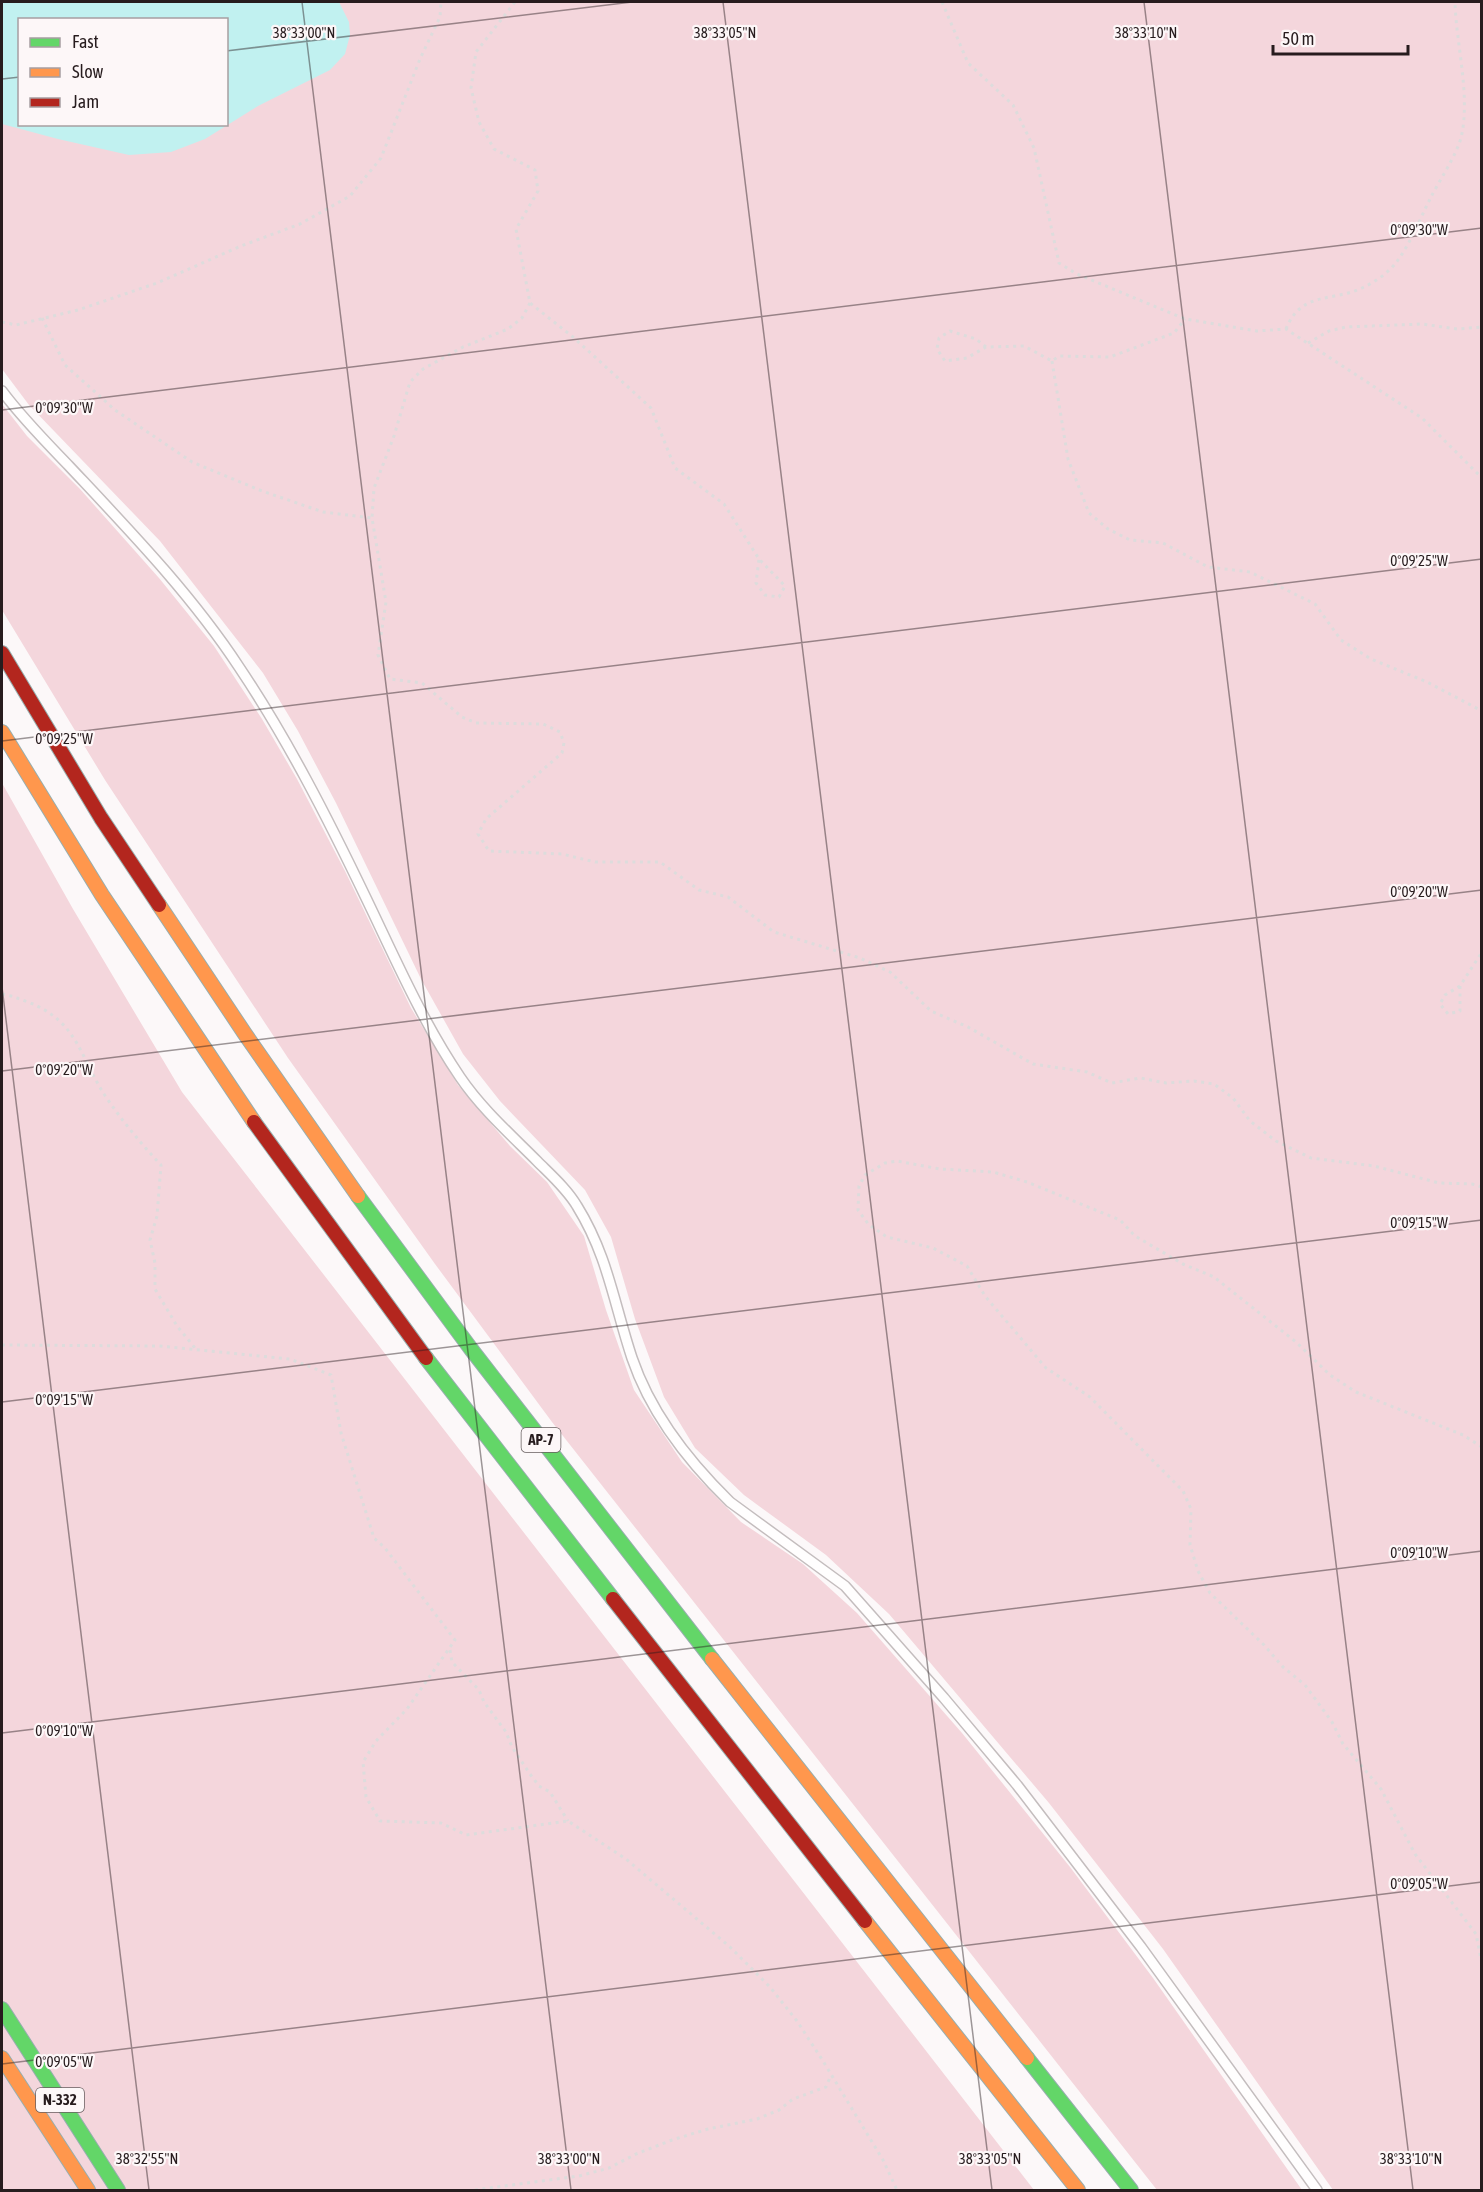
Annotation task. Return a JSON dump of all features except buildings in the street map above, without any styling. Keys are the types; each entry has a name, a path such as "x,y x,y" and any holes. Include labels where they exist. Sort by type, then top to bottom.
{"highway":[{"name":"AP-7","path":"2,653 101,818 245,1034 386,1234 471,1349 740,1695 1131,2190"},
{"name":"AP-7","path":"2,732 100,892 166,992 362,1272 720,1737 1078,2190"},
{"name":"N-332","path":"2,2009 118,2190"},
{"name":"N-332","path":"2,2058 88,2190"}],"lane":[{"path":"2,391 36,432 158,563 201,614 239,666 327,817 410,990 459,1075 476,1100 557,1181 575,1203 588,1225 601,1250 627,1342 645,1391 675,1440 730,1502 844,1586 944,1698 1017,1785 1141,1947 1317,2190"}],"path":[{"path":"2,322 16,325 78,310 157,283 241,246 300,224 350,196 381,158 420,58 440,17 441,2"},
{"path":"515,2 476,52 471,88 478,122 494,149 535,170 538,191 516,229 530,303 522,318 508,329 463,347 423,369 410,382 394,436 374,488 372,518 387,602 378,655 390,679 422,683 462,717 476,723 543,724 560,732 564,743 561,753 486,819 478,834 489,851 562,854 595,862 660,862 699,890 728,897 774,932 860,958 890,972 931,1011 968,1027 1033,1064 1087,1072 1112,1083 1140,1078 1166,1083 1194,1081 1214,1084 1233,1098 1250,1121 1276,1142 1311,1158 1374,1166 1439,1182 1482,1186"},
{"path":"942,2 968,63 1013,105 1034,148 1059,263 1077,274 1185,319 1257,332 1286,329 1422,418 1482,478"},
{"path":"1286,329 1299,308 1314,300 1361,288 1381,276 1398,261 1448,166 1461,138 1464,107 1455,2"},
{"path":"530,303 573,337 651,408 675,468 723,504 759,559 785,586 779,597 765,595 756,583 759,559"},
{"path":"42,318 65,365 114,411 192,462 262,491 323,512 372,518"},
{"path":"1052,361 1059,356 1110,357 1174,333 1185,319"},
{"path":"1308,343 1329,331 1346,327 1422,324 1457,329 1482,327"},
{"path":"986,347 976,339 950,332 939,338 937,349 945,361 967,357 986,347 1024,346 1052,361"},
{"path":"1052,361 1068,459 1089,513 1108,529 1130,540 1163,543 1208,567 1250,572 1315,604 1341,640 1371,659 1427,682 1482,711"},
{"path":"1460,986 1460,1011 1448,1014 1440,1004 1445,995 1460,986 1482,952"},
{"path":"2,994 39,1007 63,1023 80,1047 108,1100 138,1140 161,1165 157,1216 150,1240 155,1263 155,1289 177,1326 195,1349"},
{"path":"1482,1447 1463,1435 1356,1392 1330,1375 1296,1342 1214,1276 1183,1264 1135,1236 1120,1220 1027,1182 993,1172 940,1169 897,1161 885,1163 876,1168 865,1176 859,1186 858,1210 869,1225 887,1237 933,1248 967,1266 986,1296 1046,1368 1090,1396 1183,1491 1191,1509 1190,1545 1198,1571 1210,1593 1305,1685 1332,1722 1343,1744 1382,1789 1415,1854 1476,1934 1482,1964"},
{"path":"2,1345 160,1346 195,1349 290,1359 331,1375 341,1433 374,1538 385,1548 455,1640 406,1709 376,1741 363,1762 366,1797 380,1821 441,1823 466,1835 568,1821"},
{"path":"450,1649 452,1662 479,1689 484,1702 506,1732 512,1747 539,1786 550,1792 568,1821 626,1859 730,1947 770,1987 797,2021 831,2074 897,2190"},
{"path":"475,2190 579,2176 609,2168 636,2154 672,2140 708,2129 757,2119 779,2110 793,2100 826,2087 831,2074"}],"shaded area":[{"path":"2,2 1481,2 1481,2190 1333,2190 1163,1949 1049,1803 889,1614 826,1555 744,1495 695,1448 664,1397 635,1319 611,1237 585,1190 500,1101 463,1054 421,979 336,803 298,731 263,673 160,541 29,405 2,369"},
{"path":"2,404 27,436 80,489 159,578 214,646 262,719 297,779 345,871 411,1008 458,1085 510,1146 547,1182 584,1236 606,1310 634,1390 682,1462 741,1522 803,1564 857,1613 962,1733 1070,1867 1153,1978 1302,2190 1157,2190 552,1422 435,1264 288,1058 105,780 2,610"},
{"path":"2,783 73,909 182,1092 1034,2190 2,2190"}],"water":[{"path":"2,2 339,2 349,22 350,35 345,54 330,70 258,106 228,125 228,18 18,18 18,126 226,126 205,139 171,152 129,155 2,124"}],"traffic: fast":[{"path":"358,1196 471,1349 712,1659"},
{"path":"426,1358 613,1599"},
{"path":"2,2009 118,2190"},
{"path":"1027,2058 1131,2190"}],"traffic: slow":[{"path":"2,732 102,895 254,1122"},
{"path":"159,905 245,1034 358,1196"},
{"path":"712,1659 1027,2058"},
{"path":"865,1921 1078,2190"},
{"path":"2,2058 88,2190"}],"traffic: jam":[{"path":"2,653 101,818 159,905"},
{"path":"254,1122 426,1358"},
{"path":"613,1599 865,1921"}]}
